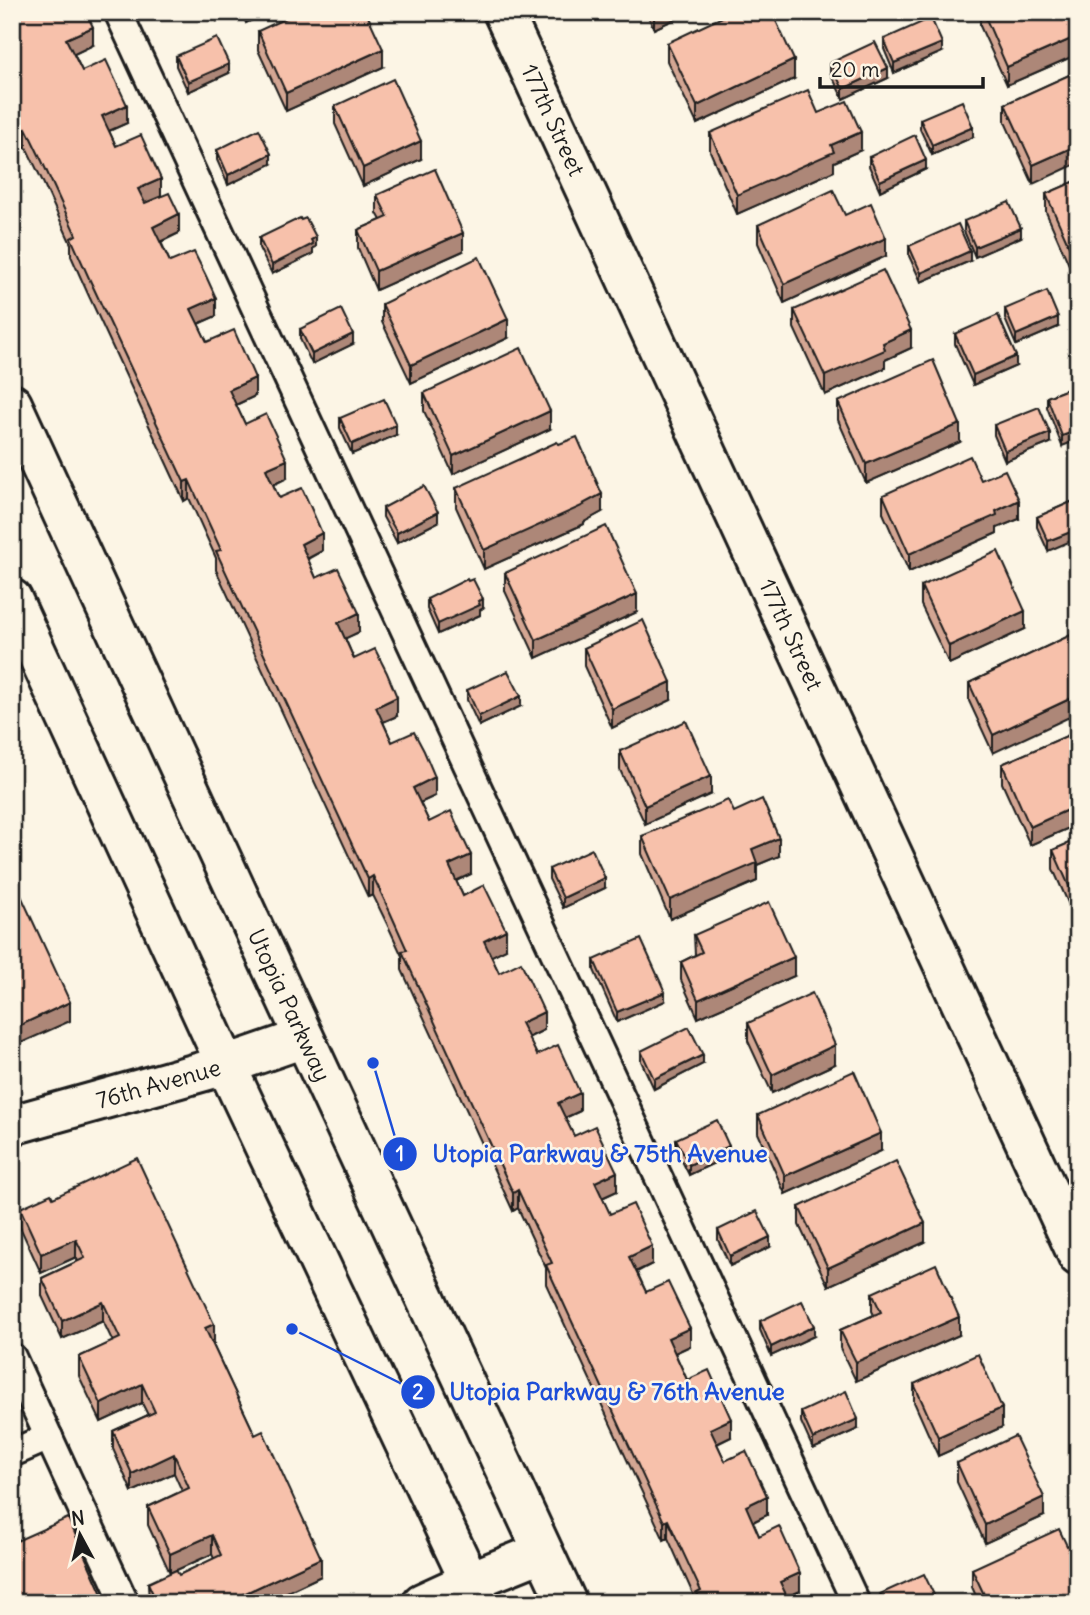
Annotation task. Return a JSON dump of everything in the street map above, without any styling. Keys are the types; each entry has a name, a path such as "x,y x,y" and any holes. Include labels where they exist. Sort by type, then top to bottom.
{"main road":[{"name":"177th Street","path":"503,12 1078,1256"},
{"name":"Utopia Parkway","path":"12,404 567,1603"},
{"path":"12,599 226,1065 475,1592"},
{"name":"76th Avenue","path":"12,1125 226,1065 304,1038"},
{"path":"422,1603 475,1592 542,1552"}],"lane":[{"path":"118,12 856,1603"},
{"path":"12,1357 125,1603"},
{"path":"12,1453 49,1437"}],"building":[{"path":"12,12 86,12 93,27 66,39 82,71 106,60 127,105 102,116 116,146 141,135 161,179 138,189 145,203 169,193 179,214 153,227 170,262 194,252 206,276 216,298 191,309 207,342 234,330 255,378 229,390 245,424 266,414 287,460 266,469 279,498 302,488 322,533 301,544 316,578 338,568 359,613 338,623 354,659 375,649 397,697 376,707 392,742 414,732 424,751 435,777 413,788 429,822 451,811 471,855 449,865 463,896 484,885 506,930 484,941 499,973 521,962 544,1012 521,1023 537,1055 558,1045 580,1093 558,1103 574,1136 595,1126 617,1172 595,1182 610,1214 633,1204 652,1246 629,1257 646,1292 668,1282 690,1328 668,1338 687,1380 709,1370 731,1419 710,1429 725,1461 746,1451 767,1496 746,1506 759,1536 779,1526 800,1573 780,1582 790,1603 702,1603 697,1593 701,1591 668,1520 664,1522 546,1265 552,1263 518,1190 513,1193 402,951 407,950 390,912 373,876 368,879 216,551 221,550 189,480 184,482 88,276 71,238 76,235 42,161 26,128 21,131 12,112"},
{"path":"299,12 366,12 383,49 286,93 258,31"},
{"path":"733,12 772,12 794,60 697,106 667,43"},
{"path":"983,12 1074,12 1078,20 1078,36 1007,67"},
{"path":"931,18 942,43 894,63 884,39"},
{"path":"217,38 229,64 188,82 176,56"},
{"path":"875,42 888,68 843,89 830,63"},
{"path":"1078,71 1078,145 1033,165 1005,104"},
{"path":"393,79 421,141 363,168 335,106"},
{"path":"808,90 818,113 847,101 861,132 831,145 834,152 737,195 710,133"},
{"path":"962,101 973,127 932,145 920,119"},
{"path":"259,129 271,154 228,175 217,150"},
{"path":"915,135 926,160 880,181 869,157"},
{"path":"435,169 463,233 376,271 358,230 388,217 377,195"},
{"path":"1078,180 1078,253 1073,255 1046,194"},
{"path":"833,190 845,215 871,203 886,238 784,284 758,225"},
{"path":"1009,202 1021,228 975,247 964,221"},
{"path":"300,218 306,218 316,237 311,240 313,244 272,265 259,238"},
{"path":"958,224 970,251 921,273 909,246"},
{"path":"479,257 508,319 411,365 382,304"},
{"path":"883,270 911,330 883,343 885,350 825,376 794,310"},
{"path":"1047,291 1058,317 1016,335 1005,309"},
{"path":"341,309 353,334 312,354 300,329"},
{"path":"998,315 1016,356 973,375 955,334"},
{"path":"521,348 550,411 453,456 424,393"},
{"path":"933,360 960,424 866,464 838,402"},
{"path":"1078,385 1078,430 1062,436 1047,397"},
{"path":"384,399 396,425 352,444 340,418"},
{"path":"1039,407 1050,433 1005,451 994,425"},
{"path":"577,437 602,494 584,505 484,550 456,488 557,442 559,444"},
{"path":"970,456 981,480 1005,470 1019,500 996,511 997,515 909,554 883,495"},
{"path":"424,486 438,512 397,533 383,508"},
{"path":"1078,499 1078,529 1048,541 1037,517"},
{"path":"606,526 637,594 536,640 505,573"},
{"path":"998,551 1025,611 949,646 921,586"},
{"path":"467,579 473,579 483,599 478,601 480,605 438,624 427,599"},
{"path":"1078,605 1078,622 1072,608"},
{"path":"643,620 671,682 612,709 584,648"},
{"path":"1073,634 1078,646 1078,695 993,735 969,683"},
{"path":"508,671 521,696 479,716 467,690"},
{"path":"686,721 711,776 645,806 620,751"},
{"path":"1078,731 1078,805 1030,827 1002,764"},
{"path":"762,799 779,838 752,849 757,863 670,900 642,836 728,800 734,812"},
{"path":"1078,839 1078,906 1053,850"},
{"path":"592,849 605,878 563,898 549,869"},
{"path":"12,876 70,1002 12,1029"},
{"path":"769,902 794,957 698,1000 681,962 702,952 694,935"},
{"path":"641,939 665,992 617,1012 594,960"},
{"path":"812,993 835,1045 772,1075 748,1023"},
{"path":"689,1027 703,1055 654,1079 641,1051"},
{"path":"854,1071 881,1133 785,1176 758,1115"},
{"path":"717,1120 729,1146 689,1165 676,1139"},
{"path":"137,1158 214,1324 205,1328 255,1435 263,1431 321,1558 224,1603 157,1603 148,1583 176,1570 179,1575 221,1555 212,1535 170,1554 148,1507 189,1488 174,1454 132,1474 113,1431 155,1412 142,1384 101,1404 79,1357 120,1338 103,1302 62,1321 42,1278 85,1258 76,1239 41,1254 20,1208 51,1194 53,1198"},
{"path":"896,1161 925,1223 828,1268 799,1207"},
{"path":"757,1211 770,1237 730,1256 718,1230"},
{"path":"936,1264 959,1317 856,1362 840,1330 881,1312 872,1293"},
{"path":"802,1301 814,1326 771,1347 760,1321"},
{"path":"978,1354 1002,1408 938,1437 914,1384"},
{"path":"846,1391 858,1419 813,1439 801,1412"},
{"path":"1015,1436 1044,1497 985,1525 957,1463"},
{"path":"68,1518 106,1603 12,1603 12,1543"},
{"path":"1059,1529 1067,1546 1078,1541 1078,1592 1054,1603 988,1603 972,1569"},
{"path":"924,1574 936,1599 929,1603 884,1603 880,1594"}],"place":[{"name":"Utopia Parkway & 75th Avenue","path":"373,1063"},
{"name":"Utopia Parkway & 76th Avenue","path":"292,1329"}]}
